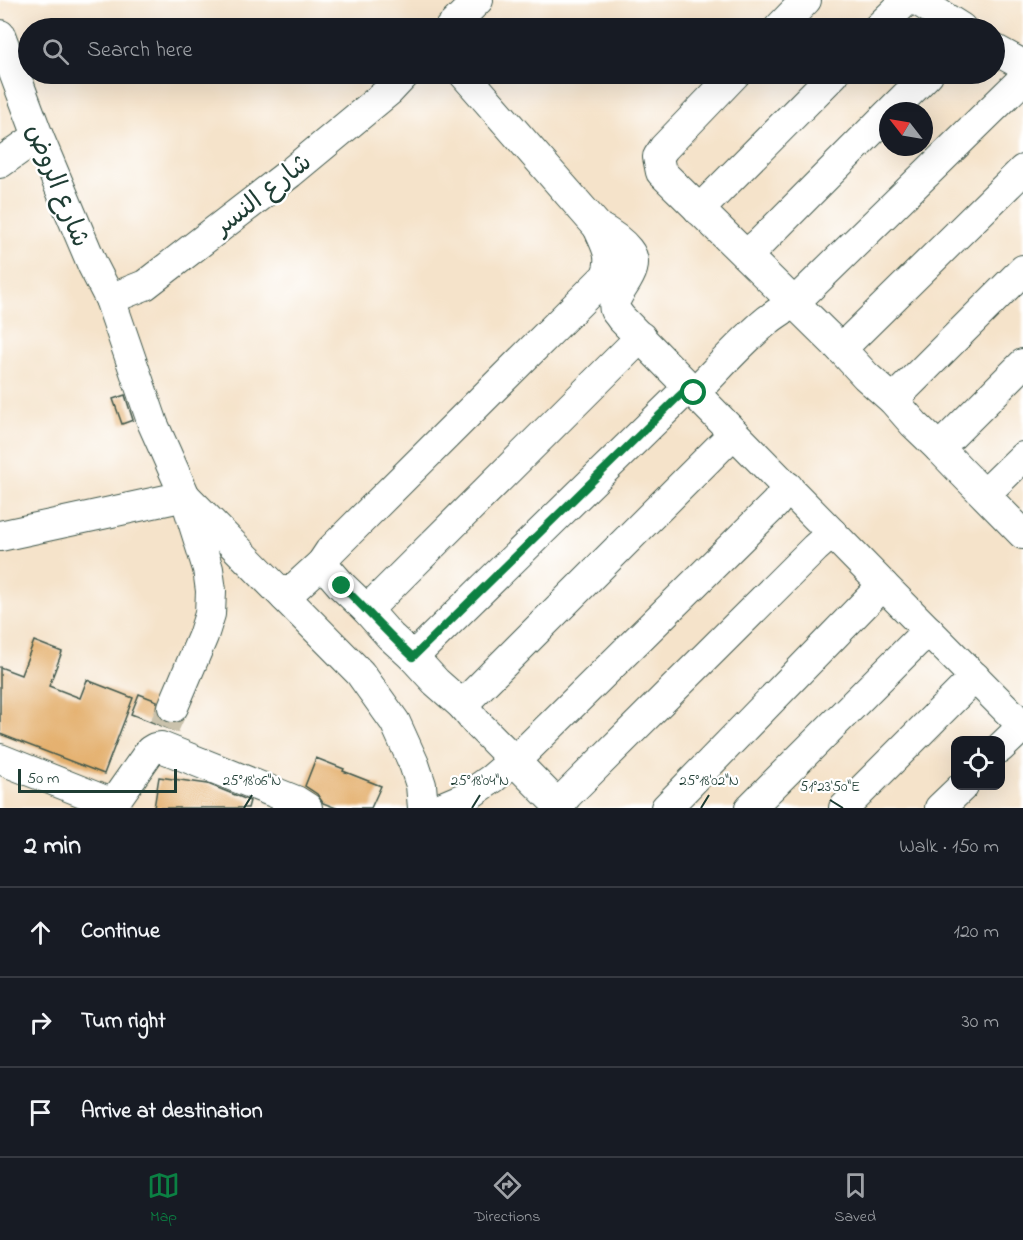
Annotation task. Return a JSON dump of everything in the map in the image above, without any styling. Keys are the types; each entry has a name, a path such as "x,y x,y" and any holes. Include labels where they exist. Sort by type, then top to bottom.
{"street":[{"path":"460,18 478,0"},
{"path":"789,18 806,0"},
{"path":"888,18 907,0"},
{"path":"917,0 945,18"},
{"name":"شارع الروض","path":"0,35 18,83"},
{"path":"1005,54 1023,65"},
{"path":"689,387 769,319 794,303 1023,79"},
{"name":"شارع الروض","path":"18,84 93,266 110,299 153,424 185,496"},
{"name":"شارع النسر","path":"110,299 145,285 290,173 395,84"},
{"path":"473,84 598,226 630,251 633,269 615,301 615,310"},
{"path":"725,84 664,148 658,157 661,172 866,376 893,400 1023,534"},
{"path":"699,210 824,84"},
{"path":"900,102 918,84"},
{"path":"746,255 879,123"},
{"path":"0,164 38,136"},
{"path":"841,349 1023,170"},
{"path":"285,597 322,563 330,551 606,276 611,264 598,226"},
{"path":"893,400 1023,270"},
{"path":"413,657 689,387 755,312 769,279"},
{"path":"593,289 1023,726 1005,743"},
{"path":"367,610 641,337"},
{"path":"939,448 1023,364"},
{"path":"462,705 734,433"},
{"path":"985,494 1023,457"},
{"path":"440,808 466,797 527,749 788,488"},
{"path":"0,536 185,496"},
{"path":"185,496 360,673 395,722 414,764 421,786 423,808"},
{"path":"0,759 112,806 164,727 203,636 210,614 211,591 208,569 185,496"},
{"path":"322,563 390,636 462,705 513,761 560,807 567,795 832,533"},
{"path":"666,808 883,585"},
{"path":"750,808 929,631"},
{"path":"844,808 975,677"},
{"path":"164,727 161,747 296,801 308,808"},
{"path":"940,808 959,790"}],"building":[{"path":"125,395 133,420 122,424 113,399"},
{"path":"34,641 62,652 49,686 80,698 87,680 133,698 104,774 0,734 0,667 21,675"},
{"path":"139,694 157,701 156,710 159,717 166,723 179,723 175,731 131,714"},
{"path":"316,758 381,786 371,808 336,808 323,803 317,794 305,786"},
{"path":"159,777 208,784 250,801 248,808 154,808"}],"tunnel":[{"path":"164,727 173,707"}],"route":[{"path":"342,586 413,657 677,398 689,387 694,393"}]}
